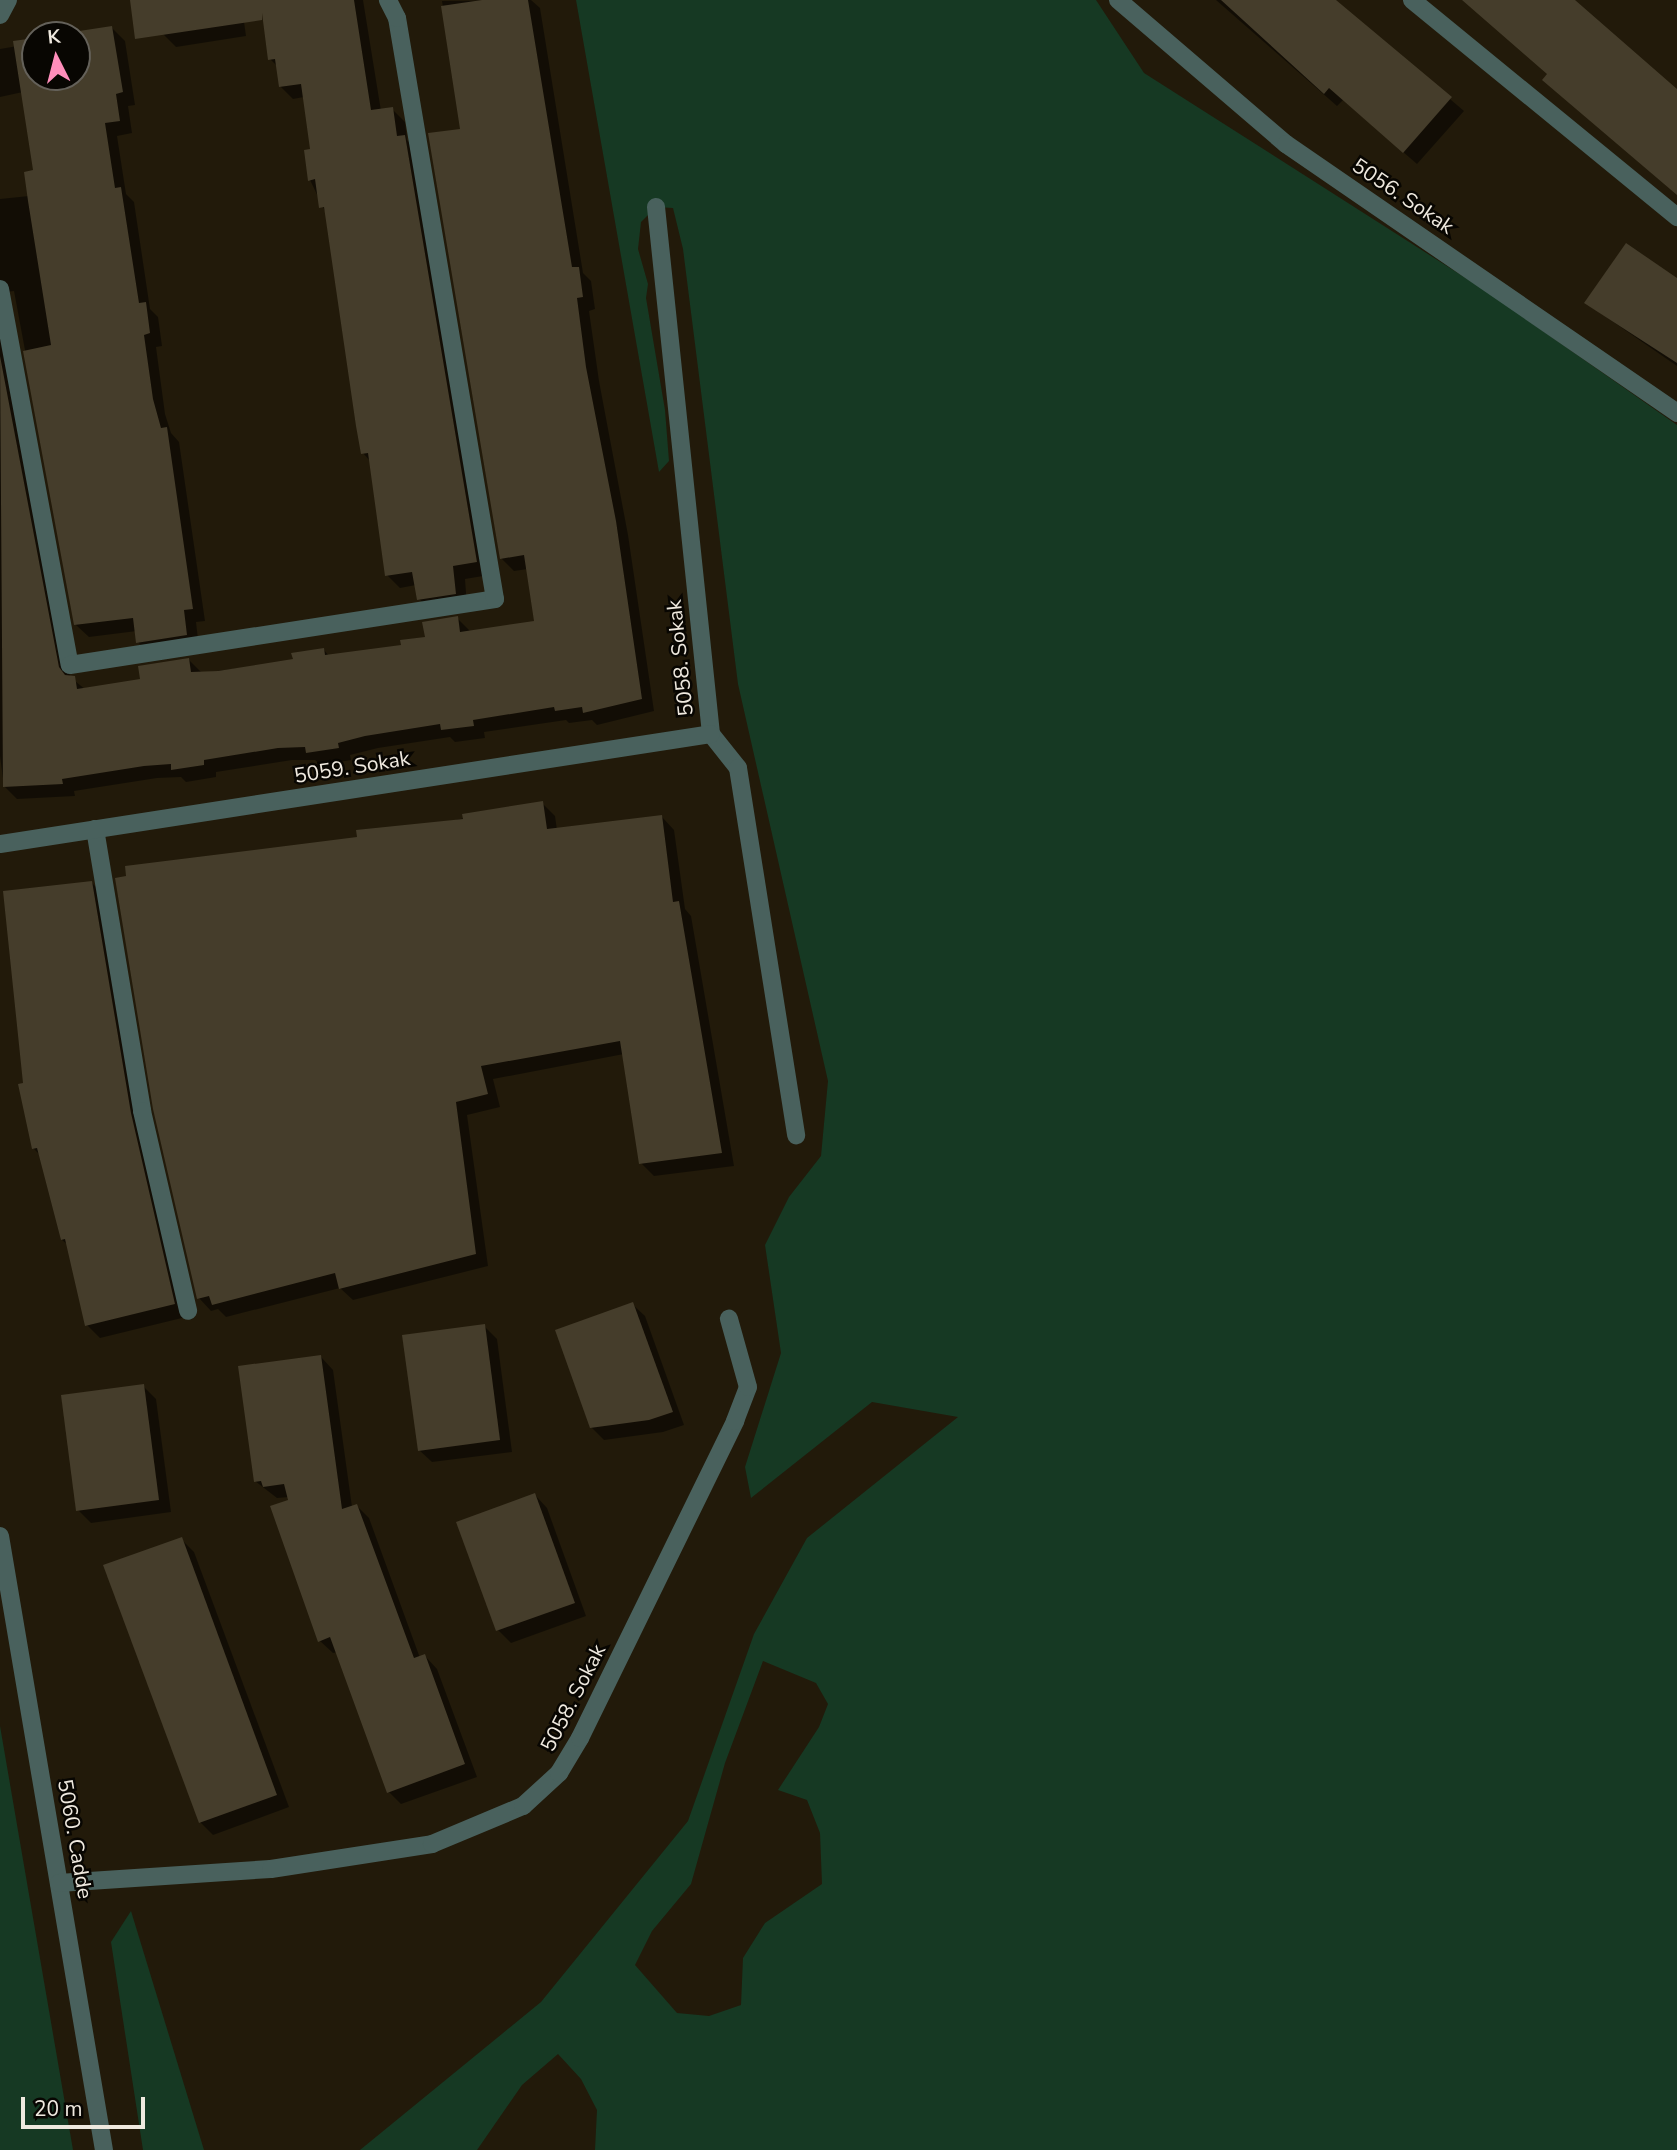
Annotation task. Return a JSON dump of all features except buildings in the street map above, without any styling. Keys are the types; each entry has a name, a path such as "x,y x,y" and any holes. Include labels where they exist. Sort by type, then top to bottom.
{"street":[{"path":"0,15 8,0"},
{"path":"0,289 70,665 495,599 397,18 388,0"},
{"name":"5056. Sokak","path":"1118,0 1286,144 1677,413"},
{"path":"1412,0 1677,217"},
{"name":"5058. Sokak","path":"656,207 711,734 738,768 796,1135"},
{"name":"5059. Sokak","path":"0,844 711,734"},
{"path":"95,830 142,1111 188,1311"},
{"name":"5058. Sokak","path":"60,1883 271,1869 432,1844 523,1806 559,1773 580,1738 734,1421 748,1387 729,1319"},
{"name":"5060. Cadde","path":"0,1536 104,2150"}],"green space":[{"path":"576,0 1096,0 1144,73 1486,291 1677,425 1677,2150 595,2150 597,2110 581,2079 558,2054 522,2085 477,2150 360,2150 541,2002 688,1821 754,1634 807,1538 958,1417 872,1402 751,1498 745,1467 781,1353 765,1245 789,1197 821,1156 828,1081 738,684 683,249 673,208 656,207 641,222 638,249 648,284 646,298 665,410 669,461 659,472","holes":["763,1661 816,1683 828,1704 819,1727 778,1790 807,1800 820,1833 822,1884 765,1923 743,1958 741,2005 709,2016 677,2013 635,1965 652,1931 691,1884 725,1763"]},
{"path":"0,1726 73,2150 0,2150"},
{"path":"131,1911 204,2150 143,2150 111,1942"}]}
